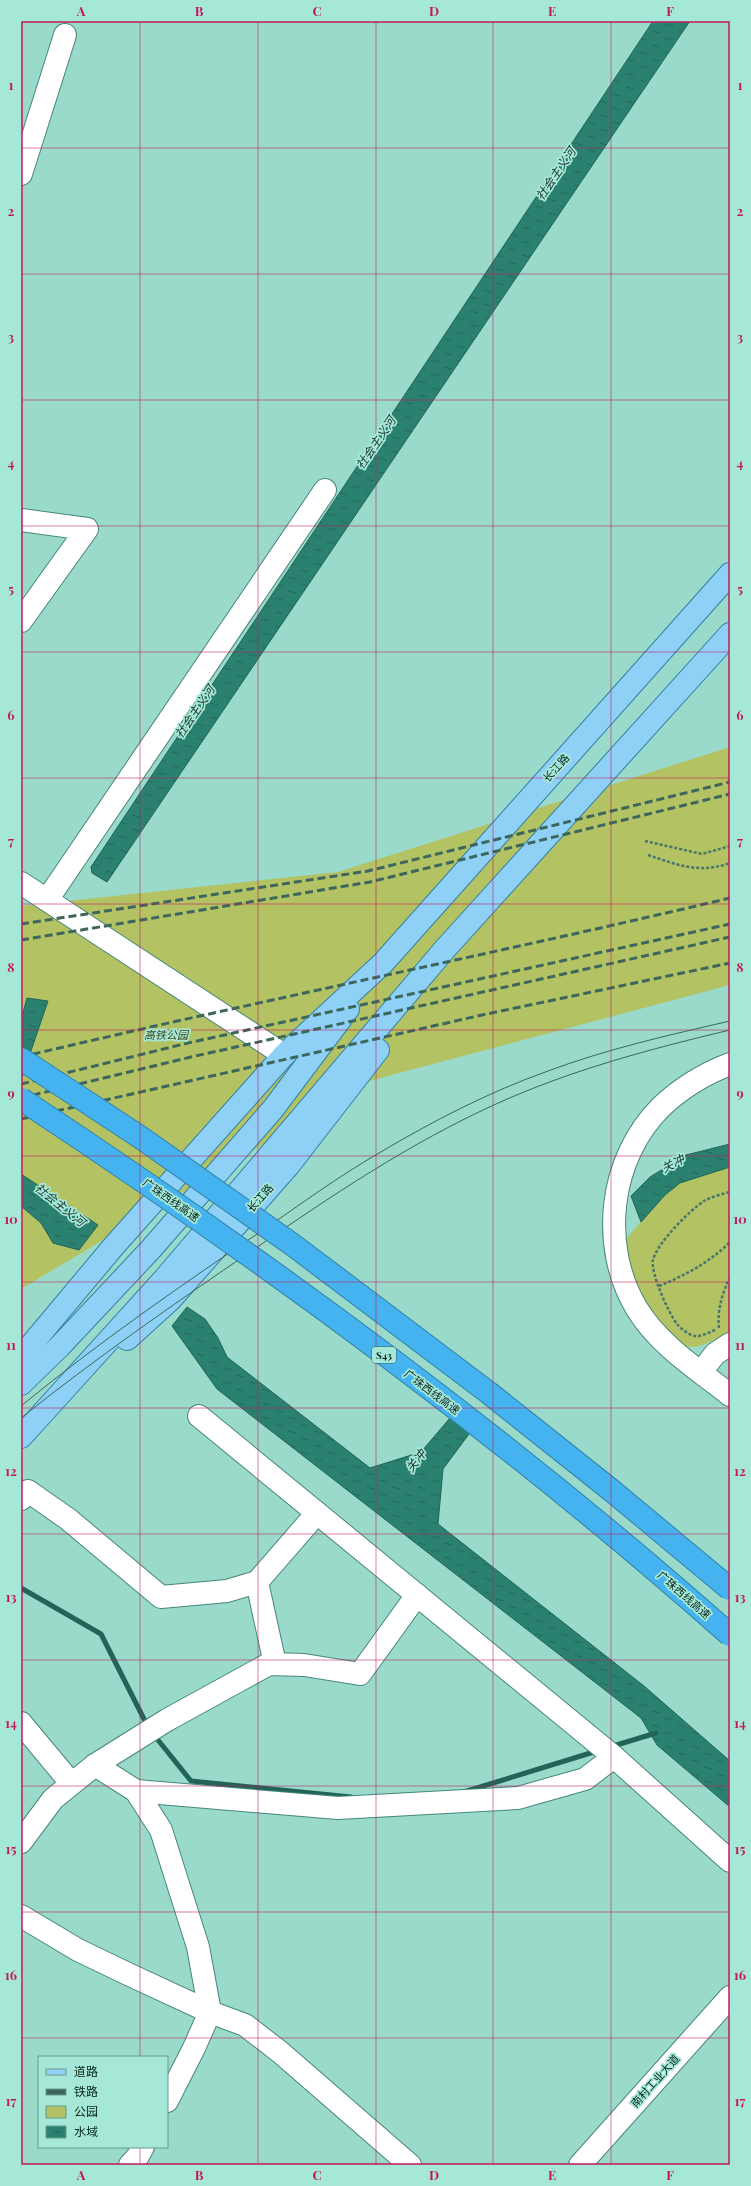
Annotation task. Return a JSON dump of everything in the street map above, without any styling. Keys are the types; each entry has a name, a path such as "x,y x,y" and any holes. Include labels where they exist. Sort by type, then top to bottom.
{"highway":[{"path":"21,1059 140,1137 300,1250 495,1398 611,1490 730,1590"},
{"name":"广珠西线高速","path":"21,1098 139,1177 279,1276 467,1418 599,1523 730,1635"}],"main road":[{"name":"长江路","path":"21,1384 60,1346 151,1249 273,1109 383,963 730,574"},
{"name":"长江路","path":"21,1437 166,1277 445,949 730,634"},
{"name":"长江路","path":"21,1357 112,1247 284,1055 383,963"}],"street":[{"path":"21,174 65,35"},
{"path":"47,900 325,490"},
{"path":"21,520 87,529 21,621"},
{"path":"21,883 284,1055"},
{"path":"730,1064 702,1076 680,1090 657,1112 645,1127 633,1147 622,1173 615,1199 613,1228 616,1255 624,1283 637,1309 653,1330 671,1349 730,1395"},
{"path":"701,1372 715,1354 724,1332"},
{"path":"199,1416 613,1756 730,1861"},
{"path":"21,1499 28,1491 51,1507 161,1597 227,1591 257,1582 317,1513"},
{"path":"257,1582 275,1664"},
{"path":"21,1842 53,1799 95,1765 131,1741 167,1720 269,1664 304,1665 360,1674 417,1595"},
{"path":"21,1723 72,1783"},
{"path":"136,1791 338,1808 518,1798 585,1779 613,1756"},
{"path":"95,1765 136,1791 161,1830 198,1947 210,2012 194,2048 168,2099"},
{"path":"21,1916 78,1950 210,2012 245,2024 280,2052 410,2165"},
{"name":"南村工业大道","path":"580,2165 730,1997"},
{"path":"130,2165 142,2148"}],"path":[{"path":"645,841 702,854 730,846"},
{"path":"648,855 687,868 706,869 730,863"},
{"path":"730,1192 715,1196 695,1208 663,1242 656,1252 653,1261 653,1271 677,1324 686,1332 694,1336 724,1332 718,1316 720,1302 730,1277"},
{"path":"660,1286 694,1270 713,1257 730,1242"}],"green space":[{"name":"高铁公园","path":"730,747 730,985 369,1081 21,1289 21,906 338,872"},
{"path":"730,1167 730,1332 698,1346 693,1347 683,1345 663,1328 645,1303 633,1278 624,1241 665,1195 680,1183"}],"water":[{"name":"社会主义河","path":"653,21 690,21 107,882 92,873 91,867"},
{"path":"27,998 48,1001 21,1080 21,1020"},
{"name":"关冲","path":"730,1144 730,1167 680,1183 665,1195 641,1222 631,1196 650,1177 686,1155"},
{"name":"社会主义河","path":"21,1174 98,1225 79,1250 53,1243 41,1223 21,1206"},
{"name":"关冲","path":"187,1307 205,1319 218,1338 227,1357 370,1468 421,1452 450,1418 469,1434 443,1469 438,1524 644,1686 730,1761 730,1807 657,1745 641,1718 217,1389 172,1326"}],"waterway":[{"path":"21,1588 101,1634 148,1727"},
{"path":"610,1747 656,1733"},
{"path":"154,1735 191,1781 351,1797"},
{"path":"467,1791 597,1751"}],"tram line":[{"path":"21,1406 110,1337 201,1272 349,1171 420,1130 504,1088 570,1063 638,1043 730,1021"},
{"path":"21,1418 136,1332 341,1190 402,1153 464,1119 524,1092 611,1061 730,1030"}],"railway":[{"path":"21,924 368,871 730,782"},
{"path":"21,940 370,882 730,794"},
{"path":"21,1057 198,1016 553,939 730,898"},
{"path":"21,1084 188,1043 730,924"},
{"path":"21,1098 191,1057 730,937"},
{"path":"21,1119 482,1015 730,963"}]}
